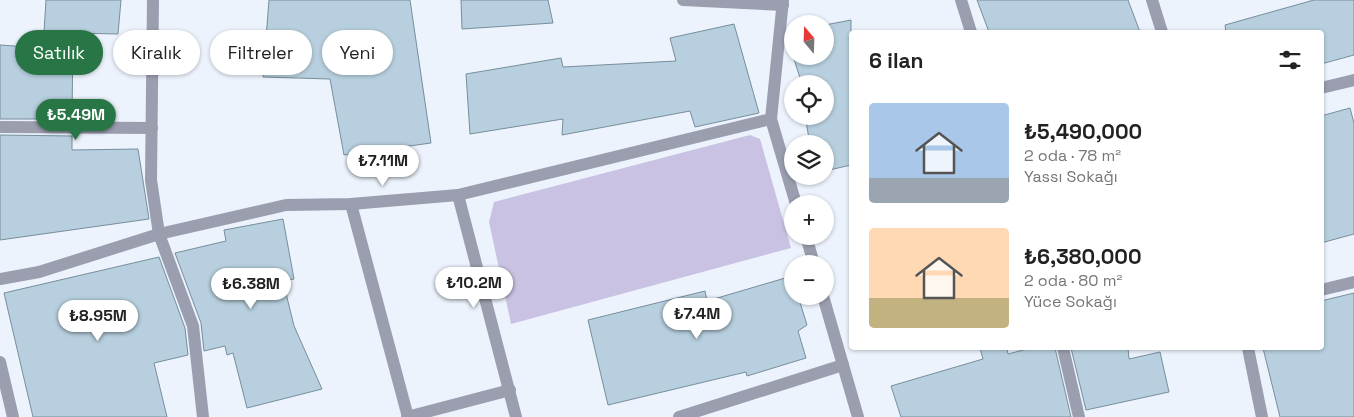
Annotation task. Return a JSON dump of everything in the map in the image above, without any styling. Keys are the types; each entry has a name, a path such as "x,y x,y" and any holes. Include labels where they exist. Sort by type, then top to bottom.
{"street":[{"path":"154,0 151,180 159,234 193,326 204,417"},
{"path":"683,0 783,2 771,119 793,195"},
{"path":"961,0 970,30"},
{"path":"1152,0 1161,30"},
{"path":"1324,87 1354,80"},
{"path":"0,279 39,272 159,234 286,205 351,204 458,195 771,119"},
{"path":"0,127 152,128"},
{"path":"458,195 516,417"},
{"path":"351,204 408,417 510,390"},
{"path":"1324,289 1354,282"},
{"path":"826,305 858,417"},
{"path":"1063,350 1079,417"},
{"path":"1248,350 1262,417"},
{"path":"0,362 13,417"},
{"path":"679,417 843,365"}],"shaded area":[{"path":"750,135 760,139 784,223 784,245 790,245 791,248 511,324 489,222 494,202"}],"building":[{"path":"46,0 121,0 118,30 113,30 113,34 103,34 103,30 44,30"},
{"path":"269,0 410,0 431,143 344,155 330,79 263,77 263,75 312,75 312,30 267,30"},
{"path":"461,0 548,0 553,23 462,29"},
{"path":"977,0 1128,0 1139,30 988,30"},
{"path":"1314,0 1354,0 1354,55 1324,63 1324,30 1226,30 1225,25"},
{"path":"851,20 851,30 849,30 849,165 834,169 834,135 808,135 807,125 834,125 834,75 799,75 796,65 834,65 834,23"},
{"path":"734,24 759,113 695,127 690,111 562,135 563,119 470,134 466,74 561,58 563,67 676,61 670,38"},
{"path":"0,45 15,46 15,75 73,75 72,119 0,119"},
{"path":"1350,108 1354,123 1354,234 1324,242 1324,115"},
{"path":"0,135 72,136 72,150 138,149 149,219 0,240"},
{"path":"283,219 294,279 283,281 294,326 322,389 247,408 233,353 227,355 225,346 204,351 201,323 175,253 226,241 224,230"},
{"path":"159,257 185,328 188,355 154,363 167,417 33,417 4,293"},
{"path":"784,278 784,305 801,305 807,325 798,331 806,358 747,376 746,372 608,405 588,320 705,291 707,301"},
{"path":"1354,293 1354,417 1280,417 1263,350 1324,350 1324,300"},
{"path":"981,350 1007,350 1008,354 1023,350 1055,350 1071,417 901,417 891,386 983,359"},
{"path":"1071,350 1128,350 1129,359 1160,352 1169,392 1086,410"}]}
